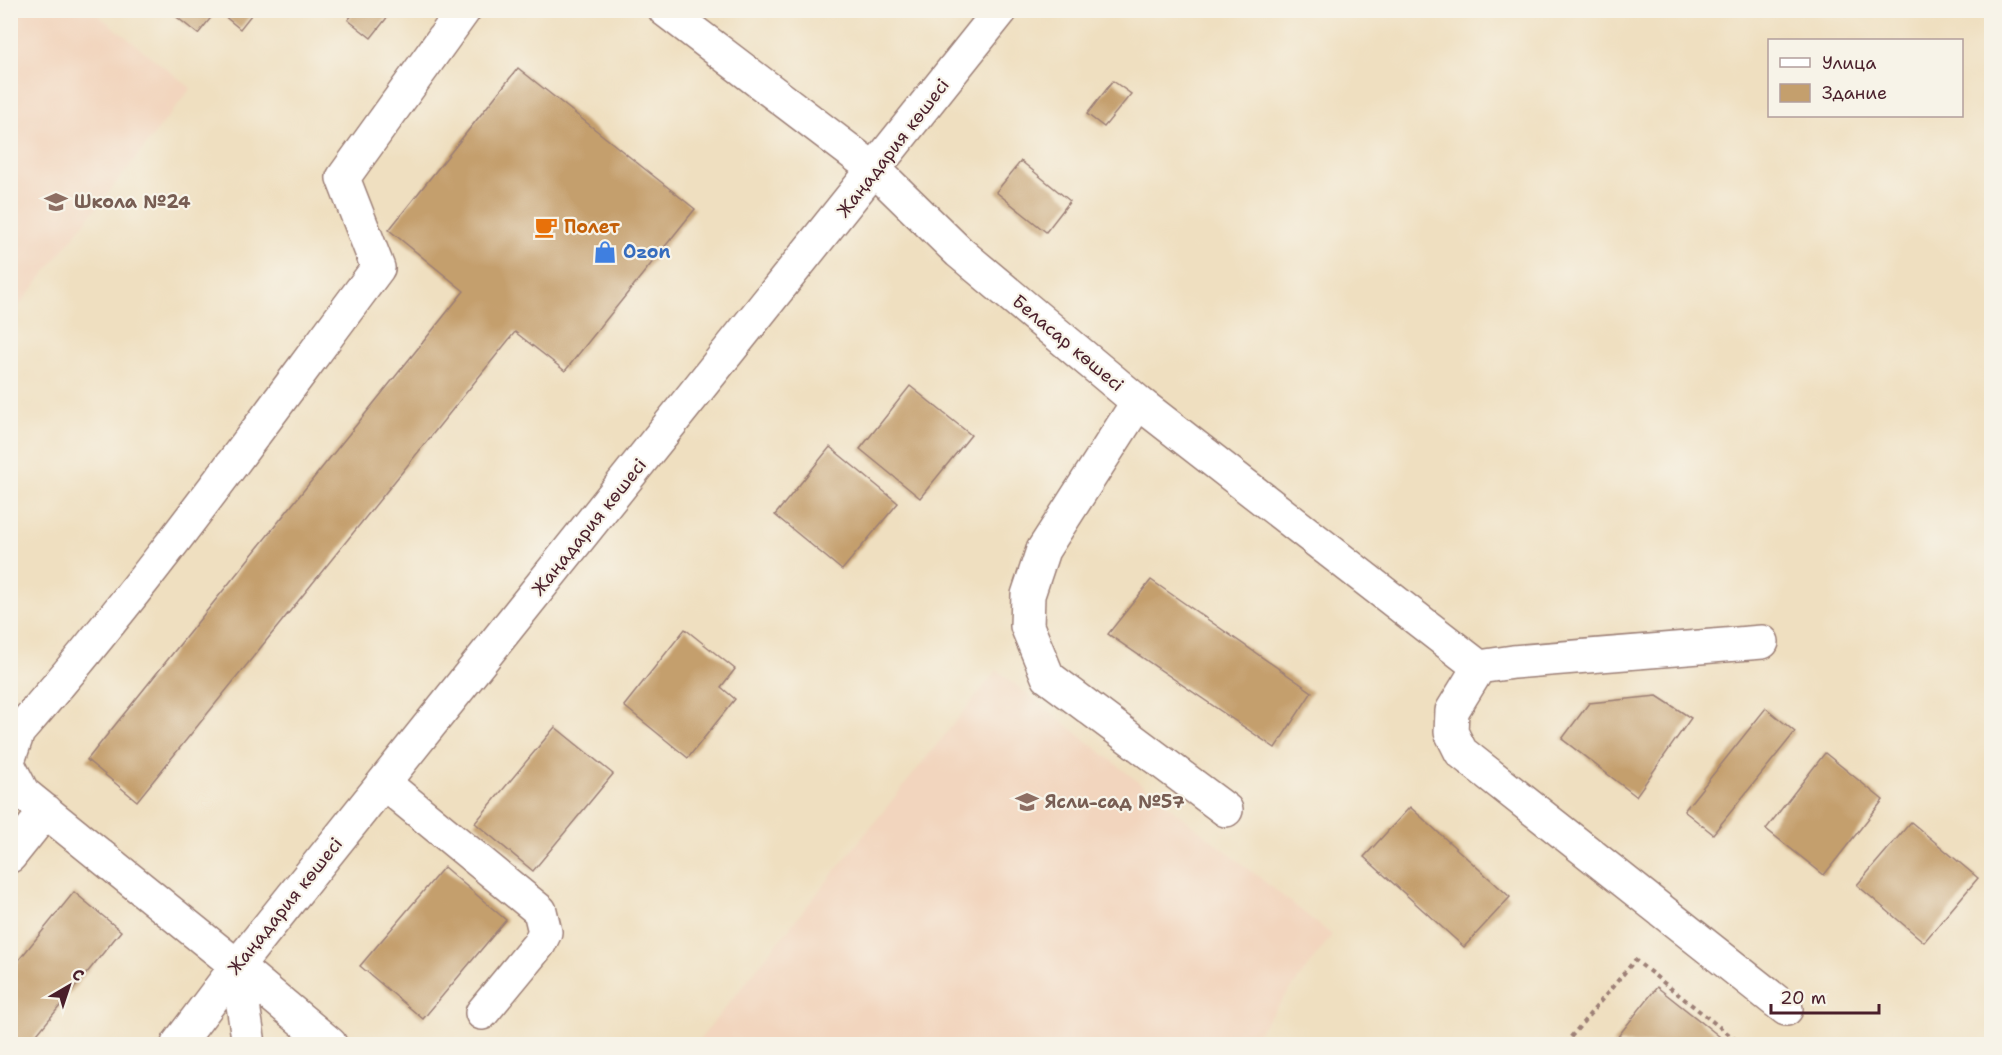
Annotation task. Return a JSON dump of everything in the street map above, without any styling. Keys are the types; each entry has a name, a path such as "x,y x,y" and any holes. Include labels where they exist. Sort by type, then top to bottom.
{"street":[{"path":"10,755 18,732 185,525 378,268 343,178 464,10"},
{"name":"Беласар көшесі","path":"665,10 875,170 959,252 1138,402 1479,667"},
{"name":"Жаңадария көшесі","path":"178,1044 237,966 1001,10"},
{"path":"1138,402 1043,550 1028,595 1027,626 1048,677 1226,810"},
{"path":"1762,642 1513,662 1479,667 1452,711 1451,732 1461,753 1786,1009"},
{"path":"10,768 23,793 330,1044"},
{"path":"384,783 540,911 545,932 539,944 482,1013"},
{"path":"10,856 46,812"},
{"path":"237,966 249,1044"}],"path":[{"path":"1565,1044 1635,960 1741,1044"}],"shaded area":[{"name":"Школа №24","path":"11,10 93,11 191,88 11,316"},
{"name":"Ясли-сад №57","path":"997,670 1332,935 1249,1044 696,1044"}],"building":[{"path":"168,10 217,10 198,34"},
{"path":"217,10 255,10 240,29"},
{"path":"356,10 393,10 371,38 348,20"},
{"path":"518,68 695,209 565,371 515,332 137,801 87,760 464,291 389,230"},
{"path":"1113,81 1131,94 1104,127 1087,114"},
{"path":"1021,161 1070,201 1046,232 996,192"},
{"path":"910,386 971,435 920,498 860,449"},
{"path":"830,447 898,503 842,570 775,515"},
{"path":"1151,580 1312,692 1275,748 1108,634"},
{"path":"685,629 735,669 721,687 735,699 688,758 624,706"},
{"path":"1657,696 1691,718 1636,796 1562,739 1589,703"},
{"path":"1766,708 1795,732 1713,834 1684,811"},
{"path":"555,727 613,774 533,871 475,823"},
{"path":"1825,753 1883,800 1824,875 1766,829"},
{"path":"1410,807 1510,897 1464,947 1364,857"},
{"path":"1911,822 1978,878 1924,942 1857,885"},
{"path":"444,867 506,920 423,1019 360,966"},
{"path":"74,892 121,931 29,1044 10,1044 10,971"},
{"path":"1657,987 1729,1044 1612,1044"}],"place":[{"name":"Школа №24","path":"56,202"},
{"name":"Полет","path":"546,227"},
{"name":"Ozon","path":"605,252"},
{"name":"Ясли-сад №57","path":"1027,802"}]}
